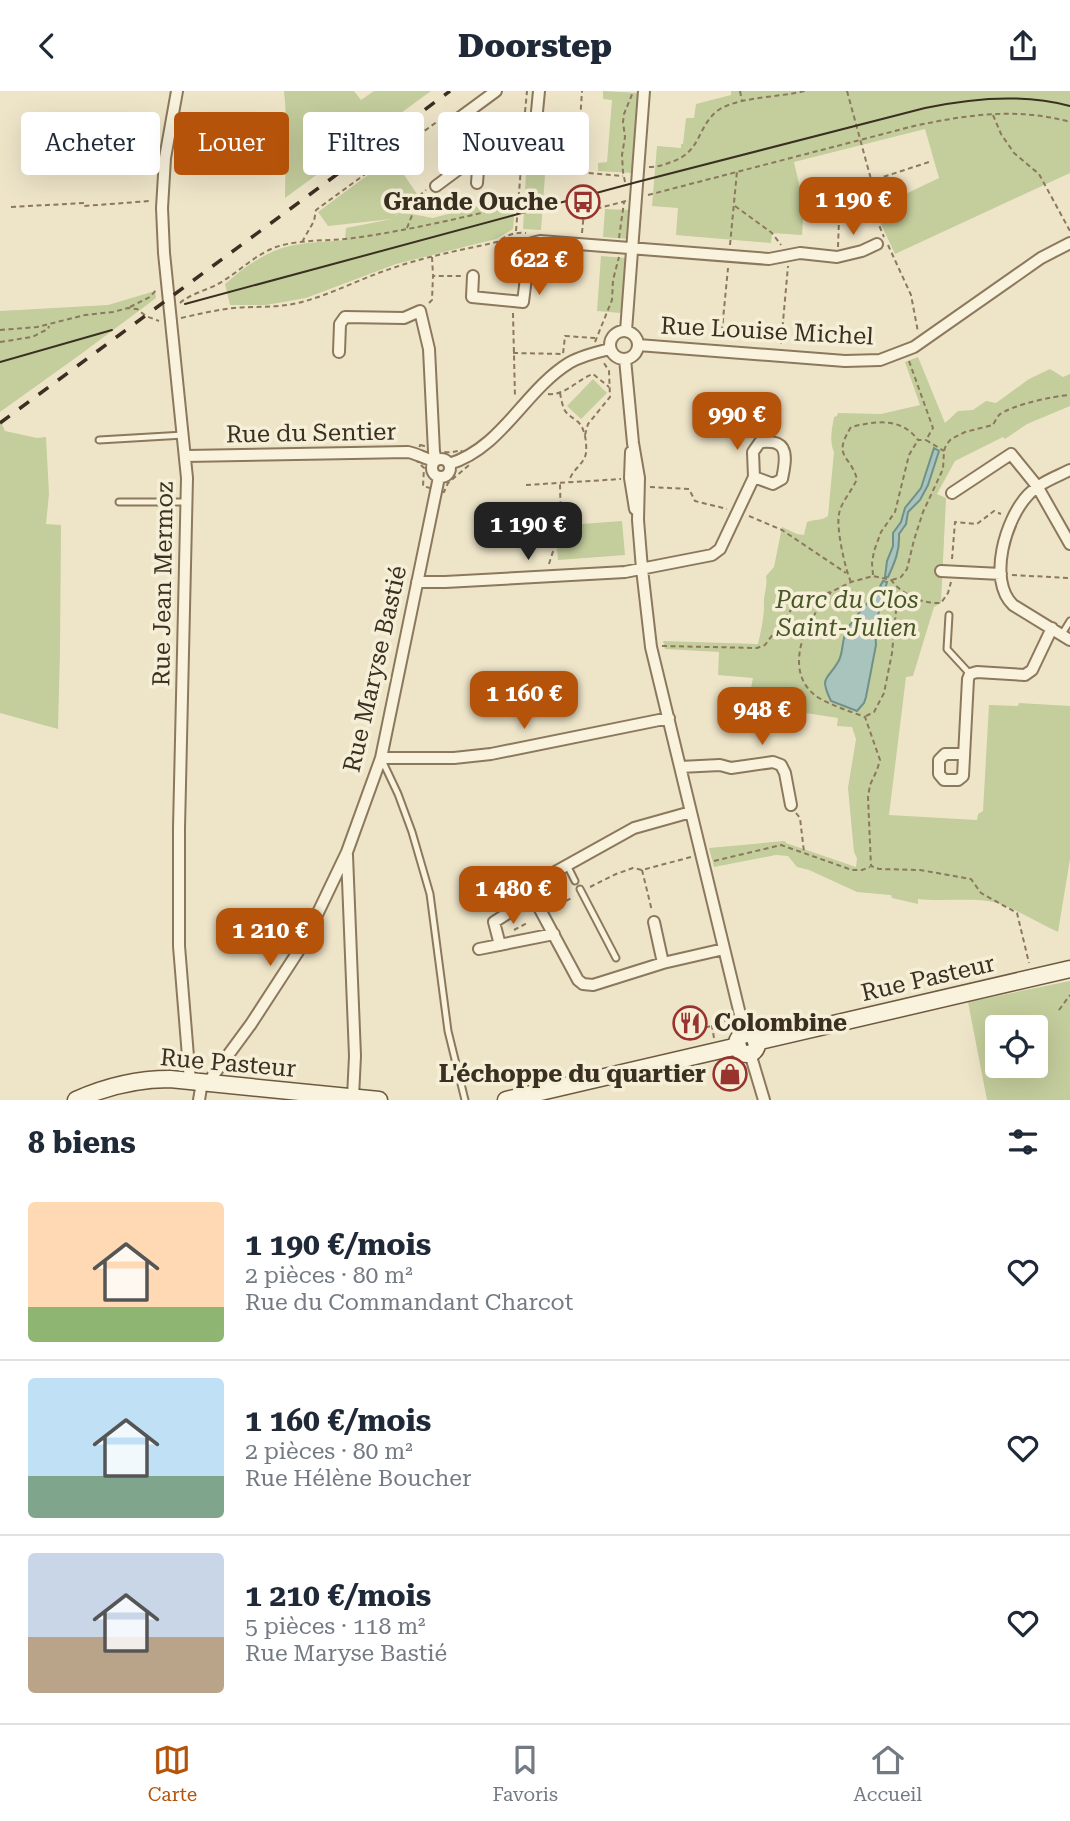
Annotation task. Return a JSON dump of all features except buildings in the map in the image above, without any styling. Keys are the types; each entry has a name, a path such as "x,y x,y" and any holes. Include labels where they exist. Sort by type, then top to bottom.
{"street":[{"name":"Rue Jean Mermoz","path":"177,91 165,158 162,201 164,253 186,456 179,946 201,1082"},
{"path":"468,112 496,91"},
{"path":"537,112 539,91"},
{"path":"626,331 633,249 633,197 638,170 644,91"},
{"path":"436,186 451,175"},
{"path":"477,183 478,175"},
{"path":"473,277 472,297 523,302 532,243 540,241 769,259 800,253 837,257 877,244"},
{"name":"Rue Louise Michel","path":"638,345 845,362 880,360 920,343 1041,258 1070,243"},
{"path":"339,352 340,324 345,317 404,318 420,311 429,349 435,460 432,471 443,477 448,474 449,464"},
{"path":"622,331 635,336 638,345 636,353 625,359 616,357 610,349 611,340 622,331"},
{"path":"449,464 481,450 555,373 571,362 610,349"},
{"path":"625,359 651,647 747,1044 764,1100"},
{"name":"Rue du Sentier","path":"186,456 408,452 435,460"},
{"path":"952,493 1011,454 1037,486 1070,544"},
{"path":"435,460 442,459 449,464"},
{"path":"964,754 970,674 1025,675 1061,634 1007,599 1002,587 1002,550 1012,518 1020,505 1037,486 1070,470"},
{"name":"Rue Maryse Bastié","path":"201,1082 212,1077 251,1024 303,944 347,852 380,758 439,477"},
{"path":"416,582 625,572 712,555 720,549 754,477"},
{"path":"947,572 1002,575"},
{"path":"380,758 454,758 491,754 669,718"},
{"path":"680,767 720,765 731,768 773,762 781,765 785,773 791,805"},
{"path":"691,812 634,828 528,887 578,980 583,984 593,985 622,970 724,949"},
{"path":"347,852 355,1056 353,1097"},
{"path":"500,945 494,922 513,910"},
{"path":"654,922 663,963"},
{"path":"479,949 554,934"},
{"name":"Rue Pasteur","path":"506,1100 1070,969"},
{"name":"Rue Pasteur","path":"76,1100 109,1087 139,1080 170,1079 380,1100"},
{"path":"199,1100 201,1082"}],"lane":[{"path":"99,440 184,435"},
{"path":"119,502 187,502"},
{"path":"949,615 947,649 970,674"},
{"path":"1061,634 1070,621"},
{"path":"380,758 398,794 412,832 430,894 448,1031 466,1100"},
{"path":"567,865 575,881"},
{"path":"580,891 616,958"}],"path":[{"path":"525,112 527,91"},
{"path":"581,112 582,91"},
{"path":"626,185 622,155 625,137 624,114 633,91"},
{"path":"740,91 742,101"},
{"path":"589,173 624,176 674,162 688,155 709,119 722,108 742,101 805,91"},
{"path":"847,91 878,205 872,208 911,295 920,343"},
{"path":"992,113 1001,134 1014,153 1039,174 1070,232"},
{"path":"582,236 584,212 624,202 633,197 946,119 992,113 1031,114 1070,121"},
{"path":"302,242 314,221 316,210 438,121"},
{"path":"837,257 839,191 929,162"},
{"path":"516,232 520,175"},
{"path":"406,229 420,195 433,185 436,186"},
{"path":"11,207 162,201"},
{"path":"585,435 589,423 610,397 608,367 602,361 595,343 612,300 624,202"},
{"path":"171,320 179,316 180,302 185,298 219,284 261,254 276,247 302,242 358,238 518,204"},
{"path":"734,206 772,233 789,255 779,356"},
{"path":"128,308 137,309 158,321 212,311 277,307 334,291 393,268 497,242 516,232 529,233"},
{"path":"420,311 432,300 432,257"},
{"path":"433,276 473,277"},
{"path":"0,330 49,325 128,308 168,284"},
{"path":"513,301 513,416"},
{"path":"0,342 32,337 48,329 49,325"},
{"path":"582,331 582,337"},
{"path":"513,353 563,354 565,336 596,338"},
{"path":"905,351 933,428 926,440"},
{"path":"537,390 553,395 593,375 610,388"},
{"path":"560,393 565,411 581,426 585,435 586,453 583,461 570,475 569,482"},
{"path":"651,647 757,648 765,645 793,605 873,576 891,580 901,577 907,569 923,512 943,469 944,451 951,439 965,432 993,425 999,416 1026,404 1056,395 1070,395"},
{"path":"851,582 838,528 839,513 857,479 842,450 851,427 867,423 899,423 918,440 926,440 944,451"},
{"path":"873,576 874,551 881,532 895,512 909,455 918,440"},
{"path":"526,485 635,482 689,489 695,501 739,512 782,530 847,574"},
{"path":"545,576 561,526 560,483"},
{"path":"891,580 898,590 914,598 930,604 941,603 948,593 947,572 955,521 977,524 994,511 1012,518"},
{"path":"1002,575 1070,578"},
{"path":"831,592 812,618 802,639 798,667 801,679 818,697 865,717 874,712 884,693 893,643 898,590"},
{"path":"865,717 880,760 868,797 871,866"},
{"path":"791,805 800,818 804,853"},
{"path":"566,901 580,891 633,869 642,870 781,845 852,870 871,866 879,869 920,870 971,879 981,893 1017,913 1031,970 1030,978"},
{"path":"642,870 654,922"},
{"path":"1059,1010 1070,995"},
{"path":"696,1036 694,1031 732,1019"},
{"path":"712,1025 715,1043"}],"green space":[{"path":"284,91 354,91 361,100 374,91 431,91 402,112 303,112 303,175 316,175 285,198 285,175 289,175 289,112 285,112"},
{"path":"603,91 639,93 632,173 598,171 598,163 607,162 612,100 603,99"},
{"path":"731,91 1070,91 1070,173 895,254 874,209 939,178 925,129 794,162 804,206 802,235 772,233 771,243 676,235 678,208 652,206 657,146 681,148 686,118 694,118 696,104 731,95"},
{"path":"368,175 404,175 417,194 393,218 400,212 433,218 516,196 513,229 496,239 396,264 306,298 266,305 230,305 225,284 267,254 297,245 345,240 346,228 392,219 328,226 318,212"},
{"path":"526,175 545,175 541,230 523,229"},
{"path":"605,209 630,210 628,239 603,237"},
{"path":"601,256 626,258 621,313 597,311"},
{"path":"155,291 156,298 0,412 0,311 108,305"},
{"name":"Parc du Clos Saint-Julien","path":"918,357 945,423 958,411 973,410 986,401 996,403 1029,379 1050,369 1063,377 1070,374 1070,406 1027,424 1005,439 1003,437 955,461 937,494 946,498 941,603 934,607 913,676 906,677 889,815 977,820 978,814 983,811 989,705 1018,706 1019,703 1070,706 1070,859 1058,932 1013,909 988,901 918,899 918,904 892,898 891,895 857,892 797,867 788,856 776,855 714,867 709,848 785,841 856,867 848,788 856,739 852,727 837,726 838,718 748,704 753,678 718,675 719,652 665,649 663,641 758,644 766,576 774,567 782,527 804,535 807,522 828,516 834,452 831,439 834,417 838,413 881,414 920,405 905,362"},
{"path":"593,379 607,393 581,419 567,406"},
{"path":"0,420 5,431 37,438 46,437 49,494 46,524 61,525 58,729 0,713"},
{"path":"622,521 625,555 558,560 555,526"},
{"path":"1070,981 1070,1100 987,1100 968,1002"}],"water":[{"path":"934,448 939,451 928,485 920,500 908,512 906,524 899,534 895,561 888,577 885,577 893,546 893,533 901,522 905,508 921,488"},
{"path":"883,581 887,582 875,626 876,645 866,697 857,711 831,701 825,683 840,658 847,630"}],"tram line":[{"path":"185,304 637,182 925,108 997,98 1034,99 1070,106"},
{"path":"0,362 112,330"}],"railway":[{"path":"0,423 450,91"}],"place":[{"name":"Grande Ouche","path":"583,202"},
{"name":"Colombine","path":"690,1023"},
{"name":"L'échoppe du quartier","path":"730,1074"}]}
